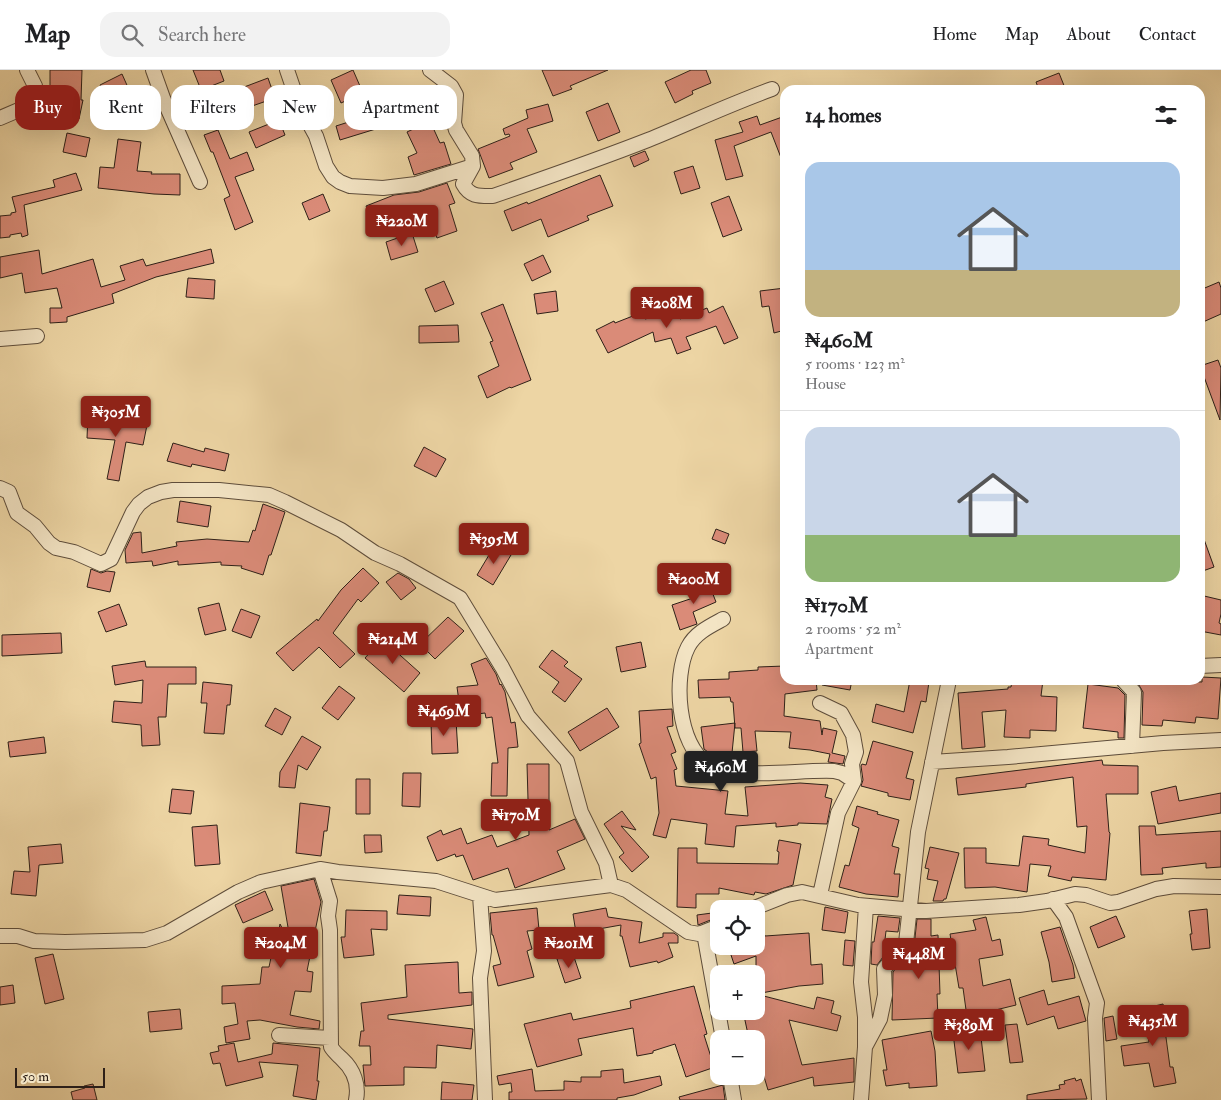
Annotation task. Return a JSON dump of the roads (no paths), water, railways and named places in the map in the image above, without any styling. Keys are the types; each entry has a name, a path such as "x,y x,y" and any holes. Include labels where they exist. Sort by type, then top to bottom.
{"street":[{"path":"0,118 28,106 37,96 35,86 27,70"},
{"path":"153,70 163,98 200,182"},
{"path":"287,70 299,105 316,136 326,166 333,177 340,182 350,186 383,188 416,184 473,166"},
{"path":"430,70 446,80 456,95 454,123 456,130 472,156 473,166 463,184 467,191 473,195 493,196 647,140 772,89"},
{"path":"0,339 37,336"},
{"path":"0,488 10,492 18,513 35,526 48,543 56,548 74,552 100,564 111,559 133,512 148,497 173,490 219,490 269,496 341,530 375,554 400,564 460,598 502,667 528,716 568,761 581,812 606,863 611,885"},
{"path":"723,619 700,632 688,646 681,672 681,717 684,728 698,755 708,764 722,770 743,772 834,771 842,773 854,781"},
{"path":"1205,666 1221,665"},
{"path":"865,1047 880,1019 885,995 884,969 906,942 918,832 948,685"},
{"path":"1128,685 1134,692 1132,746"},
{"path":"820,703 841,713 853,735 856,752 852,764 854,781 838,813 820,895"},
{"path":"932,762 1221,740"},
{"path":"320,869 330,901 328,916 330,930 331,1047 355,1077 358,1086 356,1100"},
{"path":"0,936 18,936 34,941 65,942 145,940 166,934 238,892 261,882 320,869 436,881 495,900 611,885 626,890 688,932 699,934 710,930"},
{"path":"765,904 787,895 802,892 866,906 926,911 1019,905 1054,900 1075,894 1086,895 1110,903 1156,889 1174,886 1220,890"},
{"path":"480,896 484,951 480,978 485,1100"},
{"path":"1054,900 1066,918 1096,1002 1099,1100"},
{"path":"861,1100 865,1017 861,982 866,906"},
{"path":"704,933 721,1030"},
{"path":"279,1035 330,1038"},
{"path":"732,1085 734,1100"}]}
